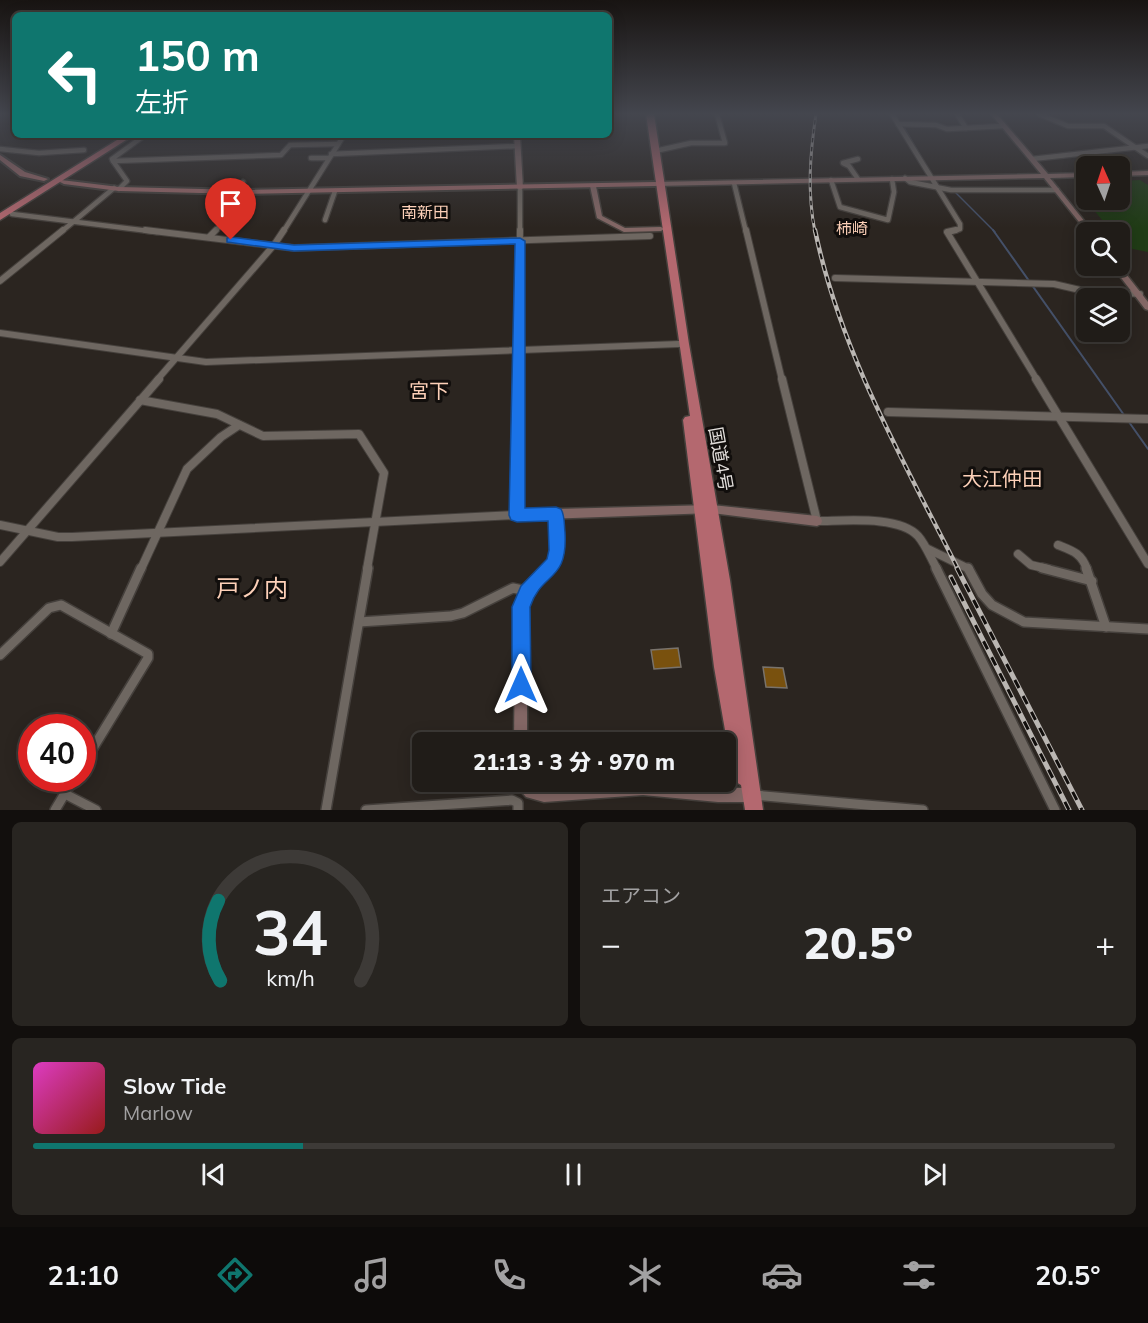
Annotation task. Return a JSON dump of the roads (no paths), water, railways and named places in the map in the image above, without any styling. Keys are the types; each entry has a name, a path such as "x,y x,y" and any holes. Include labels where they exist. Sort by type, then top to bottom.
{"highway":[{"path":"0,212 96,152"},
{"path":"0,217 103,152"},
{"name":"国道4号","path":"651,152 684,344 706,509 722,667 748,795 754,810"},
{"name":"国道4号","path":"655,152 658,184 655,233 679,344 706,509"},
{"name":"国道4号","path":"747,810 748,795"}],"main road":[{"path":"0,158 23,174 44,179"},
{"path":"64,182 117,189 236,192 658,184"}],"street":[{"path":"27,152 57,152"},
{"path":"113,161 112,159 122,152"},
{"path":"113,161 281,154 283,152"},
{"path":"0,562 274,245 333,152"},
{"path":"311,158 409,152"},
{"path":"517,515 520,241 518,152"},
{"path":"914,152 960,224 960,229 947,232 1148,564"},
{"path":"1026,152 1082,222"},
{"path":"1032,159 1099,152"},
{"path":"858,159 843,163 849,166 858,180"},
{"path":"0,281 127,181 113,161"},
{"path":"1130,174 1148,173"},
{"path":"658,184 1076,174"},
{"path":"905,178 910,182 951,190 1057,190"},
{"path":"831,180 840,207 888,220 894,192 892,179"},
{"path":"236,192 243,182"},
{"path":"734,183 817,521"},
{"path":"593,186 597,215 629,231 655,233"},
{"path":"325,220 335,191"},
{"path":"209,237 237,209"},
{"path":"12,214 294,248 617,238 655,233"},
{"path":"617,238 618,227"},
{"path":"1125,276 1148,307"},
{"path":"835,278 1032,283 1140,294"},
{"path":"0,340 3,333 206,362 679,344"},
{"path":"140,400 217,414 263,436 354,433 363,437 384,473 326,810"},
{"path":"888,412 1148,419"},
{"path":"111,634 187,469 221,437 239,425"},
{"path":"0,525 65,537 517,515 706,509 817,521 866,521 901,525 915,532 926,547 988,669 1055,810"},
{"path":"521,732 521,607 527,591 556,559 556,514"},
{"path":"1058,545 1081,555 1092,581 1106,627"},
{"path":"926,547 968,567 982,594 992,605 1024,622 1148,629"},
{"path":"1018,554 1031,565 1092,581"},
{"path":"359,622 451,616 463,613 513,588 527,591"},
{"path":"0,655 43,613 56,605 68,607 111,634 147,652 148,658 96,743"},
{"path":"538,792 543,795 586,792"},
{"path":"686,792 923,810"},
{"path":"55,810 65,794 96,810"},
{"path":"366,810 518,806"}],"waterway":[{"path":"918,152 921,157"},
{"path":"936,181 939,186 950,188"},
{"path":"956,193 993,230"},
{"path":"993,230 1124,415"},
{"path":"1129,422 1148,449"}],"railway":[{"path":"811,152 811,202 815,232"},
{"path":"815,230 826,275 857,362 895,446 958,569"},
{"path":"957,568 1082,810"},
{"path":"951,577 1069,810"}],"district":[{"name":"南新田","path":"425,212"},
{"name":"柿崎","path":"852,228"},
{"name":"宮下","path":"429,390"},
{"name":"大江仲田","path":"1002,478"},
{"name":"戸ノ内","path":"252,588"}]}
